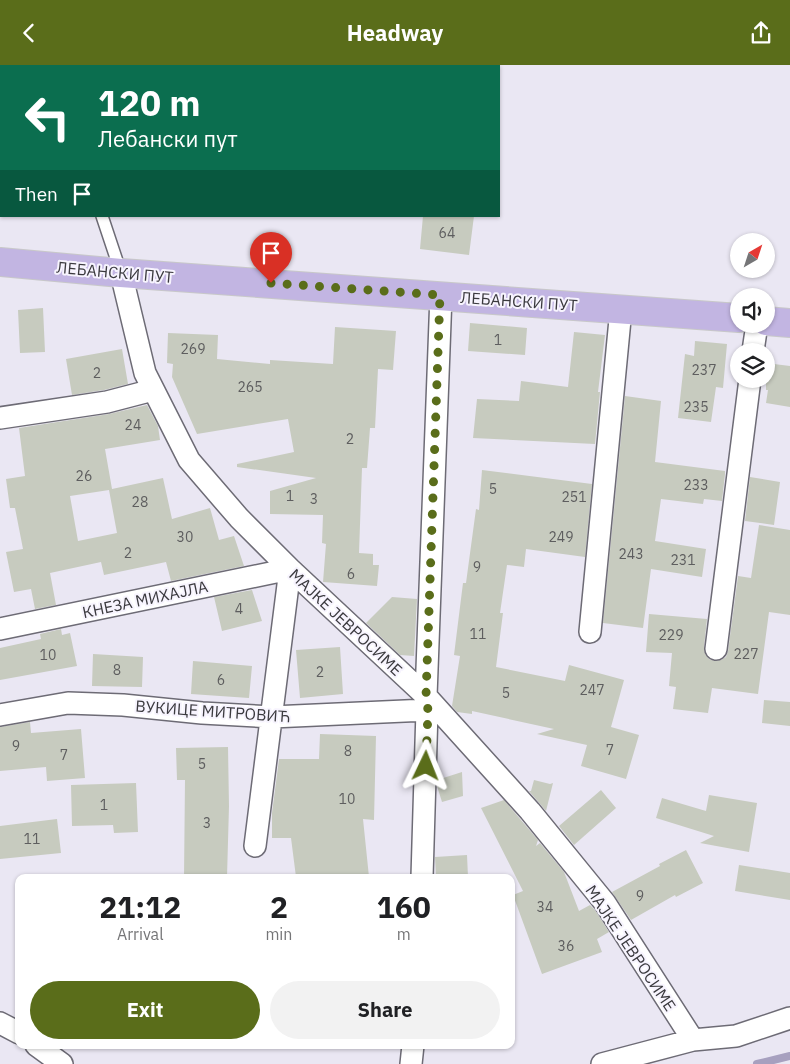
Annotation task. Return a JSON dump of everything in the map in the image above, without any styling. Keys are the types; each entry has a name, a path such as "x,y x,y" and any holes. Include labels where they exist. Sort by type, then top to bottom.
{"main road":[{"name":"ЛЕБАНСКИ ПУТ","path":"0,262 121,273 730,317"},
{"path":"775,322 790,323"}],"street":[{"name":"МАЈКЕ ЈЕВРОСИМЕ","path":"121,273 145,373 189,460 239,518 427,703 530,811 605,903 693,1041"},
{"path":"422,874 440,295"},
{"path":"590,632 621,309"},
{"path":"716,649 749,388"},
{"path":"0,417 106,401 153,389"},
{"path":"255,846 290,569"},
{"name":"КНЕЗА МИХАЈЛА","path":"0,629 290,569"},
{"name":"ВУКИЦЕ МИТРОВИЋ","path":"0,715 68,703 123,705 202,713 272,717 427,703"},
{"path":"602,1064 693,1041 736,1036 790,1018"},
{"path":"0,1023 15,1031"},
{"path":"41,1049 62,1064"},
{"path":"411,1064 413,1049"}],"lane":[{"path":"102,217 121,273"}],"building":[{"path":"423,217 474,217 469,255 420,249"},
{"path":"43,308 45,352 20,353 18,310"},
{"path":"470,323 527,328 525,355 468,351"},
{"path":"335,327 396,331 393,370 378,369 375,428 370,428 367,468 362,468 359,553 373,554 373,565 379,565 377,586 323,582 326,544 322,543 323,515 270,514 270,491 316,478 237,467 237,464 294,452 288,419 197,434 172,377 173,364 167,363 168,333 218,335 217,359 270,364 270,360 333,364"},
{"path":"574,332 605,335 598,392 600,392 595,444 473,438 477,399 519,401 521,381 568,387"},
{"path":"695,341 727,344 723,388 716,387 711,422 678,418 685,354 694,356"},
{"path":"122,349 128,384 72,395 66,359"},
{"path":"775,364 790,366 790,407 766,403 768,390 766,388 775,388"},
{"path":"625,396 661,401 655,462 725,471 722,501 704,499 703,504 661,499 655,541 706,549 702,577 651,569 643,628 603,623"},
{"path":"147,405 158,426 160,440 105,449 112,489 163,478 172,519 210,508 219,540 234,536 244,566 171,581 166,562 104,575 101,562 50,573 56,605 35,609 31,589 14,592 6,552 23,549 15,508 10,508 6,479 25,476 19,428 109,414","holes":["109,490 117,533 78,541 70,496"]},
{"path":"482,470 592,484 585,557 526,549 524,567 507,565 500,613 503,613 496,667 565,681 569,665 624,680 611,727 639,735 626,779 581,766 587,745 537,734 554,729 472,711 472,714 457,712 452,706 460,656 454,655 463,583 466,583 476,509 479,510"},
{"path":"750,477 780,482 774,525 745,521"},
{"path":"759,525 790,530 790,615 769,612 758,694 712,688 708,713 673,709 676,687 669,686 672,653 646,652 649,614 707,619 705,654 709,659 715,661 726,657 738,576 751,578"},
{"path":"252,590 262,621 222,631 214,597"},
{"path":"392,597 417,599 414,656 400,655 366,623"},
{"path":"61,629 62,635 70,633 77,666 0,680 0,648 41,639 40,634"},
{"path":"340,647 343,694 300,698 296,650"},
{"path":"93,654 143,657 142,687 92,686"},
{"path":"193,661 252,666 249,698 191,694"},
{"path":"764,700 790,702 790,726 762,723"},
{"path":"30,722 31,733 81,729 85,778 47,781 46,767 0,771 0,727"},
{"path":"320,734 376,736 374,820 363,819 369,874 296,874 291,838 272,838 272,813 279,759 319,759"},
{"path":"228,747 227,874 184,874 185,780 177,780 176,748"},
{"path":"462,772 463,796 442,802 437,780"},
{"path":"534,780 553,783 546,811 529,791 531,791"},
{"path":"136,783 138,832 114,833 113,825 72,826 71,785"},
{"path":"601,790 616,808 574,845 559,826"},
{"path":"709,795 757,803 749,852 700,843 714,836 656,818 662,798 706,811"},
{"path":"504,800 538,840 536,846 540,843 564,872 579,911 590,905 609,932 597,939 602,952 542,974 515,900 515,894 523,891 481,808"},
{"path":"57,819 61,853 0,859 0,826"},
{"path":"686,850 703,883 676,897 675,895 631,920 612,892"},
{"path":"467,855 468,874 436,874 435,857"},
{"path":"739,865 790,873 790,900 735,891"}],"waterway":[{"path":"757,1064 790,1056"}],"route":[{"path":"271,283 440,295 426,696 428,710 426,766"}]}
